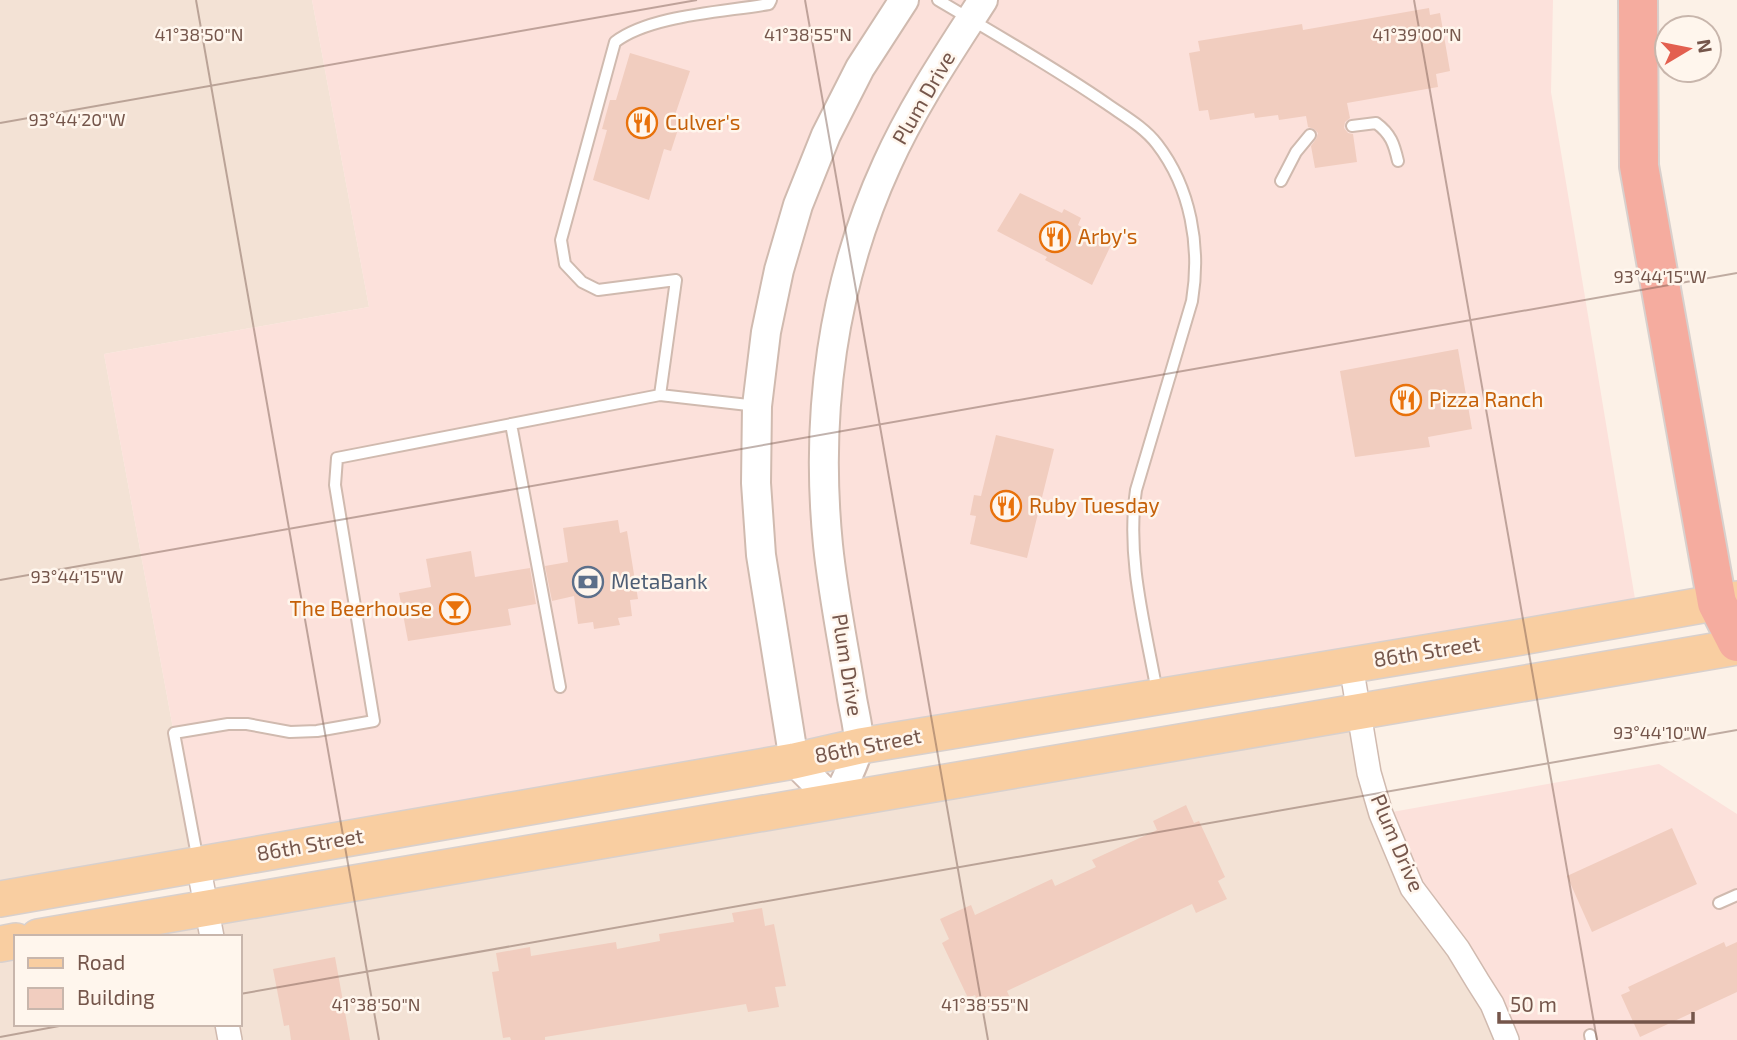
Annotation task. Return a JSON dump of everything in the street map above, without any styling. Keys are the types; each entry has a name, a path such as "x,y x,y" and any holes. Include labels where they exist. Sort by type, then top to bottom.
{"highway":[{"path":"1638,0 1639,166 1737,645"}],"main road":[{"name":"86th Street","path":"0,899 794,761 860,746 1727,601"},
{"path":"61,935 209,922 835,802 1737,645"}],"street":[{"path":"835,802 794,761 761,555 756,483 757,406 766,331 779,270 798,205 826,135 860,68 904,0"},
{"name":"Plum Drive","path":"835,802 860,746 828,548 823,481 824,410 832,342 861,226 887,163 918,102 977,10"},
{"name":"Plum Drive","path":"1351,665 1369,773 1381,814 1412,888 1492,1004 1507,1040"},
{"path":"198,864 209,922"}],"lane":[{"path":"660,395 676,279 598,290 582,282 565,264 561,240 615,42 628,32 649,24 769,4 771,0"},
{"path":"938,0 977,10 1156,141 1171,163 1192,222 1196,274 1192,301 1136,490 1132,516 1137,585 1158,697"},
{"path":"1352,126 1376,123 1387,130 1398,161"},
{"path":"1280,181 1296,152 1310,135"},
{"path":"198,864 174,733 228,724 247,724 290,732 317,731 374,721 335,485 337,457 660,395 757,406"},
{"path":"511,424 560,687"},
{"path":"1719,903 1737,895"}],"shaded area":[{"path":"0,0 312,0 369,307 104,354 198,864 0,899"},
{"path":"312,0 1553,0 1551,92 1638,617 198,864 104,354 369,307"},
{"path":"1359,711 1369,773 1507,1040 0,1040 0,944 14,941 14,1026 242,1026 242,935 50,935"},
{"path":"1659,764 1737,814 1737,1040 1507,1040 1381,814"}],"building":[{"path":"1429,8 1430,15 1440,13 1450,71 1436,74 1438,87 1347,103 1350,118 1345,122 1344,128 1353,134 1357,162 1315,168 1311,146 1318,133 1308,127 1306,116 1279,120 1278,115 1255,118 1254,113 1210,120 1208,110 1199,111 1189,53 1200,51 1198,41 1302,24 1303,30"},
{"name":"Culver's","path":"630,53 690,71 675,115 682,117 671,151 664,149 649,200 593,180 607,130 602,129 610,100 616,100"},
{"name":"Arby's","path":"1020,193 1062,213 1064,209 1081,218 1078,225 1112,243 1092,285 1045,260 1047,257 997,231"},
{"name":"Pizza Ranch","path":"1458,349 1472,429 1428,437 1430,447 1355,457 1340,371"},
{"name":"Ruby Tuesday","path":"996,435 1054,449 1027,558 970,544 976,516 970,515 974,495 981,496"},
{"name":"MetaBank","path":"618,520 620,533 627,531 638,599 630,600 632,616 618,618 620,625 594,629 593,622 578,624 574,596 552,601 545,566 568,562 563,528"},
{"name":"The Beerhouse","path":"471,551 475,577 530,568 536,604 508,609 511,625 408,641 399,593 431,587 426,559"},
{"path":"1186,805 1194,823 1199,821 1225,877 1218,881 1227,899 1196,913 1192,904 1007,991 1010,998 982,1010 975,995 968,998 942,943 949,939 940,919 971,905 975,915 1052,879 1055,886 1096,867 1092,860 1157,830 1153,821"},
{"path":"1672,828 1697,884 1592,932 1567,876"},
{"path":"762,908 765,926 774,924 786,986 775,987 779,1007 748,1012 746,1004 545,1037 545,1040 503,1038 492,972 499,971 496,953 530,947 531,956 616,942 617,949 660,941 659,934 734,922 732,913"},
{"path":"1724,942 1726,947 1737,942 1737,992 1640,1037 1621,995 1630,991 1628,987"},
{"path":"335,957 350,1040 291,1040 289,1025 284,1026 273,969"}],"place":[{"name":"Culver's","path":"642,123"},
{"name":"Arby's","path":"1055,237"},
{"name":"Pizza Ranch","path":"1406,400"},
{"name":"Ruby Tuesday","path":"1006,506"},
{"name":"MetaBank","path":"588,582"},
{"name":"The Beerhouse","path":"455,609"}]}
